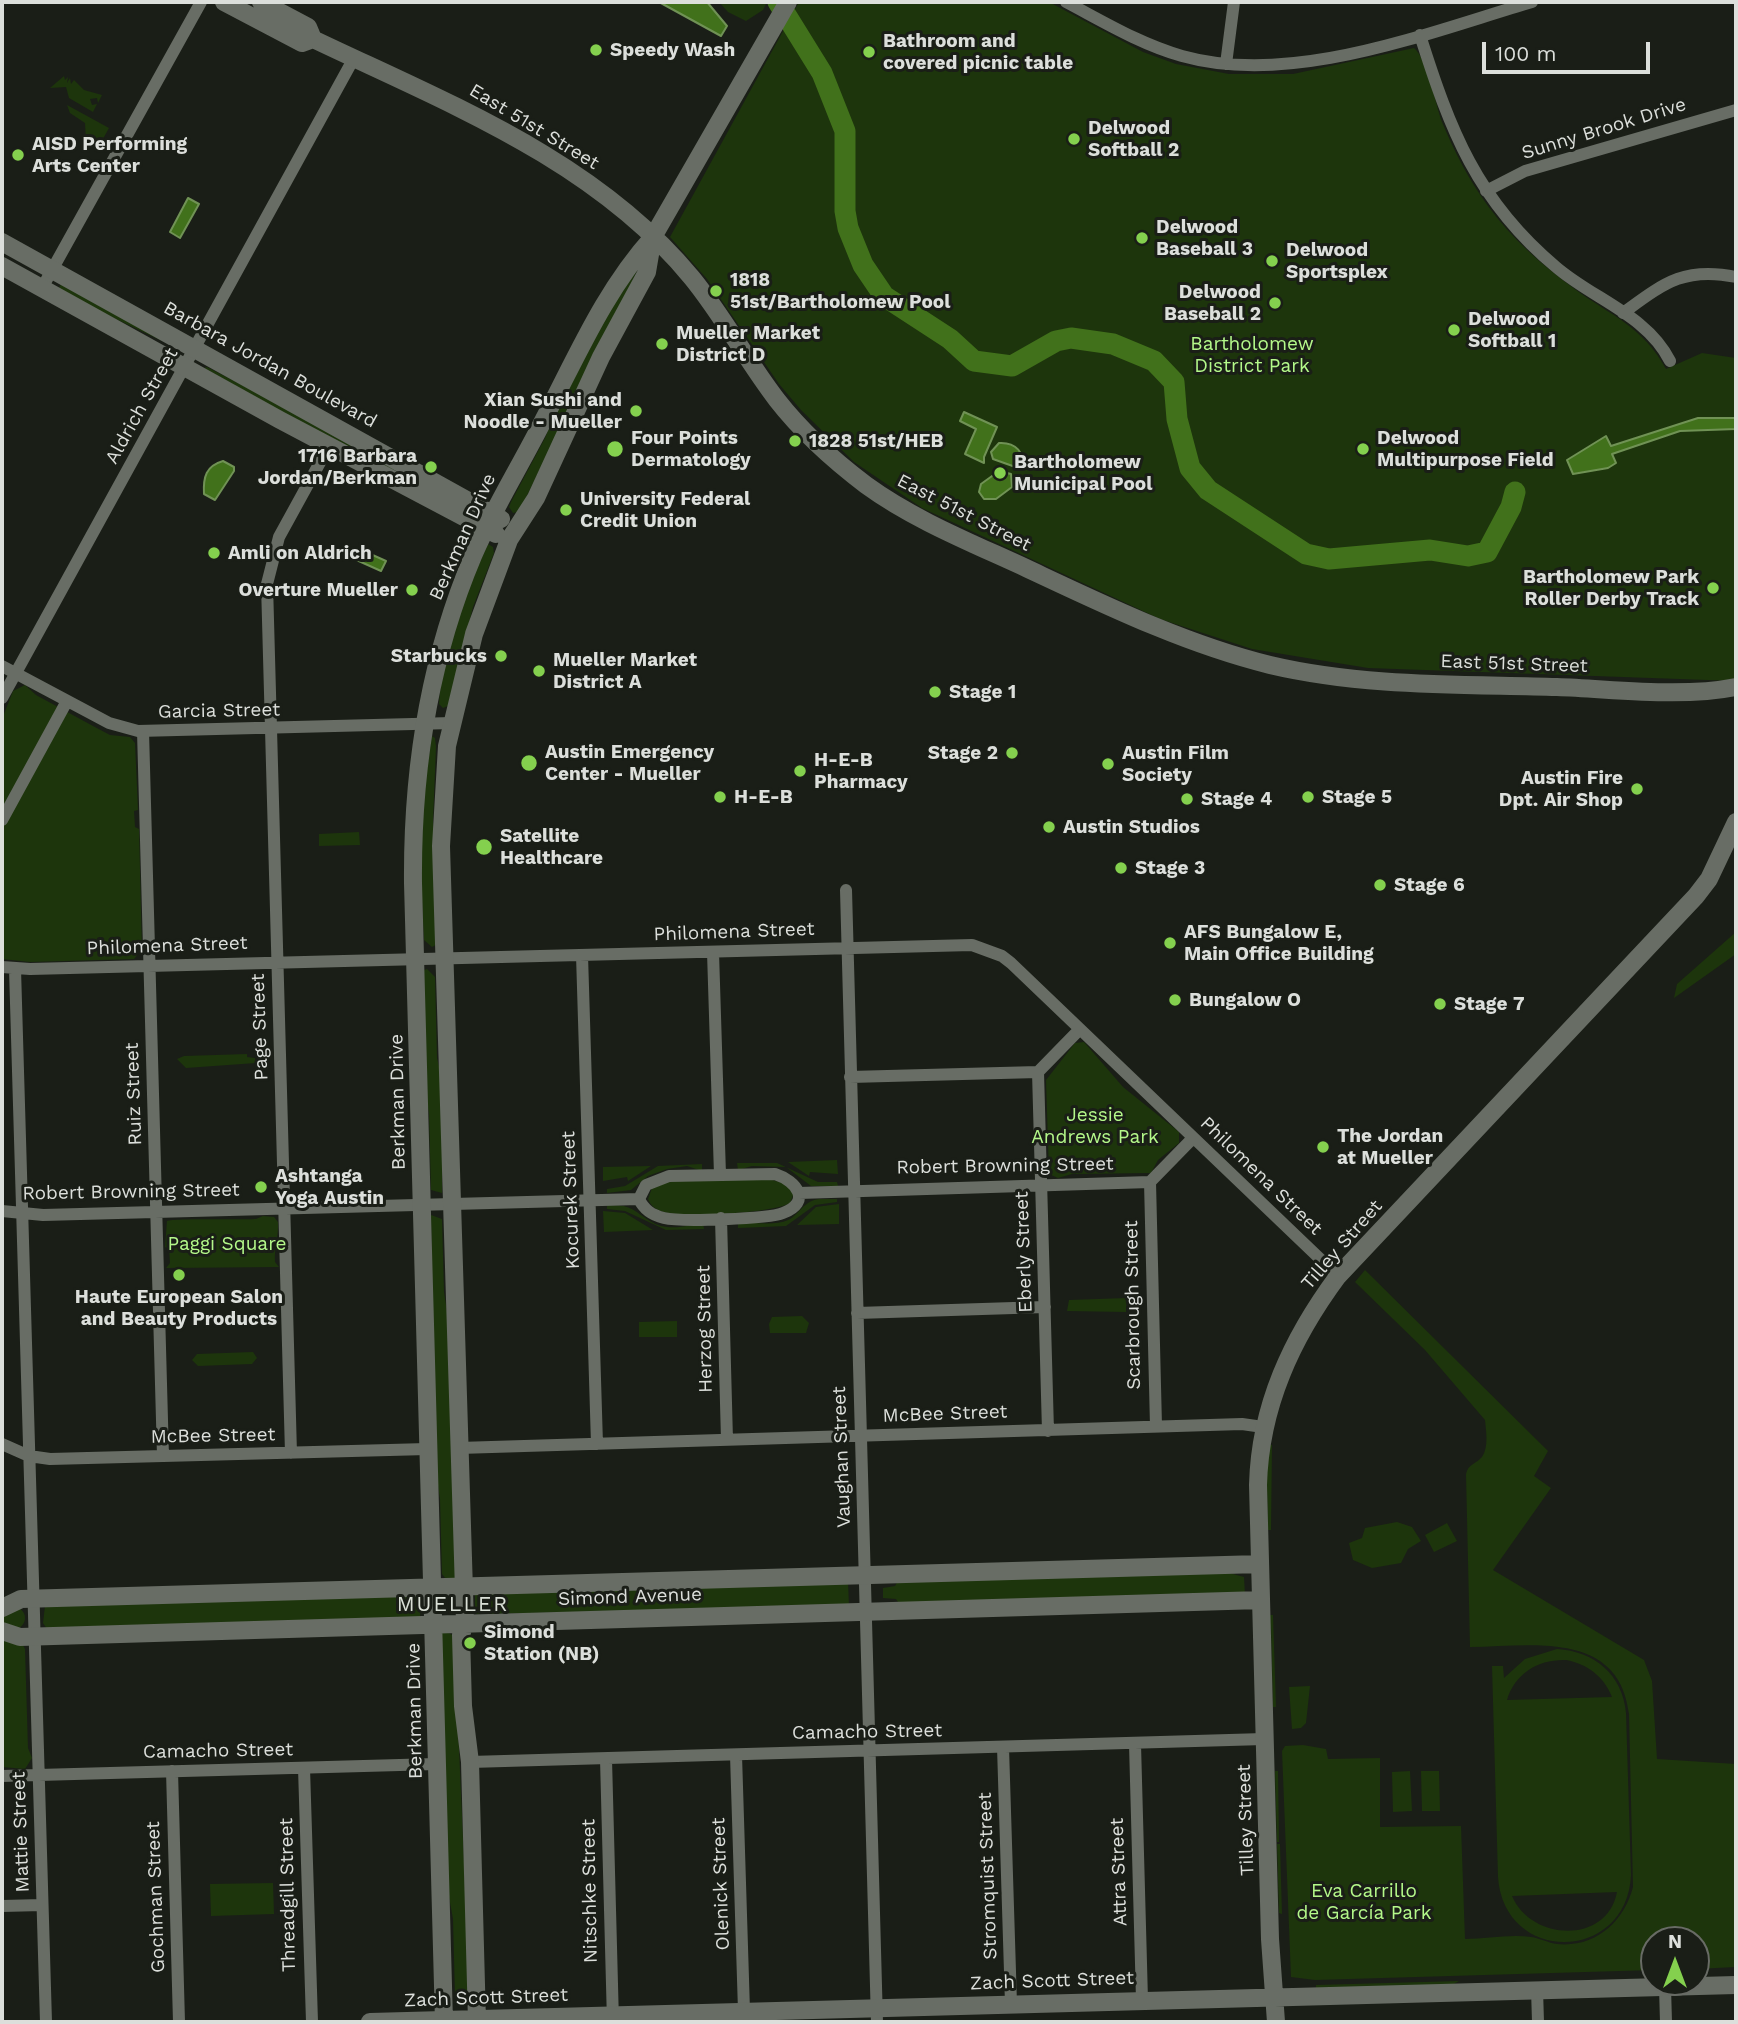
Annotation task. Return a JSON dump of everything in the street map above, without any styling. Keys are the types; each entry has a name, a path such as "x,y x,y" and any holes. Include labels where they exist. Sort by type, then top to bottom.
{"street":[{"path":"42,288 201,2"},
{"name":"East 51st Street","path":"223,2 302,43 313,39 440,97 547,157 605,195 653,237 693,279 794,420 816,444 867,485 920,518 1147,624 1271,665 1321,674 1382,680 1732,692"},
{"path":"261,2 308,27 313,39"},
{"name":"Berkman Drive","path":"444,2021 436,1764 438,1707 427,1449 415,958 413,808 425,724 452,611 490,521 587,332 631,262 653,237 788,2"},
{"path":"1066,2 1137,41 1184,57 1226,64 1314,62 1420,35 1531,2"},
{"path":"1226,64 1234,2"},
{"path":"1420,35 1453,129 1467,162 1486,191 1519,234 1558,269 1643,326 1663,347 1670,361"},
{"name":"Aldrich Street","path":"2,698 354,58"},
{"name":"Sunny Brook Drive","path":"1486,191 1525,171 1736,110"},
{"name":"Berkman Drive","path":"477,2021 470,1762 463,1706 461,1635 465,1623 441,823 452,723 474,634 512,535 536,498 601,357 647,272 653,237"},
{"name":"Barbara Jordan Boulevard","path":"2,242 196,348 512,535"},
{"name":"Barbara Jordan Boulevard","path":"2,266 329,446 490,521"},
{"path":"1623,313 1665,282 1691,275 1736,277"},
{"name":"Page Street","path":"291,1453 271,729 270,568 279,537 329,446"},
{"name":"Garcia Street","path":"2,666 109,723 143,731 452,723"},
{"path":"2,820 67,701"},
{"name":"Ruiz Street","path":"143,731 163,1457"},
{"name":"Tilley Street","path":"1276,2022 1264,1739 1258,1458 1264,1427 1290,1352 1338,1276 1696,896 1709,879 1736,821"},
{"name":"Vaughan Street","path":"846,890 877,2015"},
{"name":"Philomena Street","path":"8,968 959,945 989,950 1011,963 1338,1276"},
{"path":"713,953 720,1175"},
{"name":"Kocurek Street","path":"582,956 597,1444"},
{"name":"Mattie Street","path":"8,968 22,1214 46,2022"},
{"path":"850,1077 1038,1072 1080,1029"},
{"name":"Eberly Street","path":"1038,1072 1048,1431"},
{"path":"1150,1182 1193,1138"},
{"path":"775,1174 794,1183 799,1193 798,1202 782,1214 721,1217 664,1218 647,1211 639,1199 646,1185 656,1179 720,1175 775,1174"},
{"name":"Robert Browning Street","path":"799,1193 1150,1182"},
{"name":"Scarbrough Street","path":"1150,1182 1156,1426"},
{"name":"Robert Browning Street","path":"2,1211 22,1214 156,1212 639,1199"},
{"name":"Herzog Street","path":"721,1217 727,1440"},
{"path":"857,1312 1045,1307"},
{"name":"McBee Street","path":"459,1448 1156,1426 1242,1424 1264,1427"},
{"name":"McBee Street","path":"2,1444 29,1456 50,1460 427,1449"},
{"name":"Simond Avenue","path":"2,1608 15,1601 34,1599 1260,1564"},
{"name":"Simond Avenue","path":"2,1631 20,1637 1261,1600"},
{"name":"Camacho Street","path":"470,1762 1264,1739"},
{"name":"Attra Street","path":"1135,1744 1142,2000"},
{"name":"Stromquist Street","path":"1003,1747 1011,2004"},
{"name":"Olenick Street","path":"736,1755 744,2011"},
{"name":"Nitschke Street","path":"606,1759 613,2019"},
{"name":"Camacho Street","path":"2,1776 436,1764"},
{"name":"Threadgill Street","path":"304,1768 312,2022"},
{"name":"Gochman Street","path":"172,1771 179,2022"},
{"path":"2,1906 42,1905"},
{"name":"Zach Scott Street","path":"1710,1986 1736,1985"},
{"name":"Zach Scott Street","path":"370,2022 613,2019 744,2011 877,2015 1011,2004 1640,1987"},
{"path":"1537,1989 1538,2022"},
{"path":"1665,1996 1666,2022"}],"green space":[{"path":"719,2 767,2 763,10 746,21 728,12"},
{"name":"Bartholomew District Park","path":"799,2 1049,2 1143,52 1176,64 1229,74 1293,74 1414,48 1427,72 1442,122 1468,176 1497,218 1528,251 1576,290 1637,332 1666,369 1702,353 1736,358 1736,681 1368,668 1252,649 1160,619 922,508 854,462 801,410 779,384 707,279 670,237"},
{"path":"64,76 65,80 68,77 67,83 70,78 71,84 74,80 84,90 102,95 98,103 97,98 90,99 92,105 97,104 93,112 69,98 66,87 50,88"},
{"path":"67,105 109,128 99,146 86,142 85,123 70,113"},
{"path":"638,269 519,512 513,513 509,507 511,502 545,438 558,404 623,285"},
{"path":"61,284 175,347 82,303 59,288"},
{"path":"207,367 289,409 470,512 406,476 364,458 204,368"},
{"path":"488,544 493,547 494,553 473,607 448,706 443,708 439,704 441,683 450,642 463,602"},
{"path":"25,685 36,695 110,735 130,737 135,743 138,810 134,811 135,827 139,829 142,950 134,959 30,962 2,959 2,719 13,691"},
{"path":"432,736 435,738 436,747 433,821 437,851 438,944 432,947 424,940 418,824"},
{"path":"359,832 360,845 319,846 319,834"},
{"path":"1736,932 1736,954 1674,998 1677,984"},
{"path":"427,969 435,977 437,1058 442,1079 442,1193 431,1190 429,1114 423,1074 422,971"},
{"name":"Jessie Andrews Park","path":"1084,1042 1123,1087 1179,1132 1179,1143 1158,1160 1151,1173 1072,1174 1058,1178 1049,1174 1046,1080 1075,1043"},
{"path":"247,1054 247,1057 255,1058 256,1063 186,1068 177,1059 184,1056"},
{"path":"837,1160 838,1174 810,1172 809,1176 788,1162"},
{"path":"737,1163 777,1163 786,1167 752,1166 738,1170"},
{"path":"702,1164 702,1171 687,1166 667,1169 648,1176 631,1190 607,1193 607,1189 625,1186 658,1166"},
{"path":"651,1166 628,1181 627,1177 603,1181 603,1167"},
{"path":"787,1167 818,1182 837,1182 838,1186 811,1186"},
{"path":"765,1178 790,1185 794,1193 790,1203 748,1212 689,1215 661,1211 652,1206 648,1199 652,1188 670,1181"},
{"path":"819,1199 837,1199 837,1202 815,1205 786,1226 738,1228 738,1221 783,1222 805,1205"},
{"path":"839,1204 839,1224 797,1225 816,1207"},
{"path":"607,1205 630,1208 663,1226 677,1227 703,1222 704,1229 666,1230 625,1211 607,1209"},
{"path":"603,1211 625,1213 653,1230 604,1232"},
{"path":"431,1215 442,1219 444,1292 450,1331 457,1577 454,1579 446,1579 442,1574 440,1499 435,1467"},
{"name":"Paggi Square","path":"263,1216 274,1217 278,1222 275,1262 279,1267 166,1268 170,1263 169,1249 165,1247 167,1221 256,1219"},
{"name":"Eva Carrillo de García Park","path":"1365,1270 1548,1451 1534,1476 1551,1488 1493,1570 1644,1660 1652,1681 1657,1759 1736,1764 1736,1967 1710,1968 1710,1926 1640,1926 1640,1970 1315,1980 1291,1977 1282,1751 1285,1746 1303,1745 1326,1749 1328,1759 1380,1758 1380,1827 1461,1826 1465,1939 1523,1936 1557,1944 1584,1942 1606,1930 1615,1921 1629,1900 1633,1887 1629,1714 1622,1687 1609,1668 1591,1656 1569,1649 1520,1645 1470,1647 1466,1474 1486,1449 1485,1420 1425,1350 1355,1282"},
{"path":"1127,1298 1126,1312 1067,1311 1069,1300"},
{"path":"802,1316 809,1323 806,1333 770,1333 769,1324 772,1317"},
{"path":"677,1321 677,1337 639,1337 639,1322"},
{"path":"253,1352 257,1358 252,1364 198,1366 192,1360 197,1354"},
{"path":"1266,1444 1272,1445 1271,1530 1268,1530"},
{"path":"1397,1522 1412,1527 1421,1541 1408,1549 1401,1563 1372,1568 1353,1560 1349,1543 1362,1538 1365,1528"},
{"path":"1447,1523 1457,1541 1434,1552 1425,1535"},
{"path":"1229,1573 1244,1577 1245,1595 900,1605 896,1599 883,1598 883,1588 895,1586 899,1579"},
{"path":"848,1580 849,1607 475,1614 475,1593"},
{"path":"418,1595 421,1598 420,1618 47,1629 43,1623 45,1606"},
{"path":"14,1607 22,1610 25,1618 22,1626 14,1629 6,1626 3,1618 6,1610"},
{"path":"1267,1615 1273,1615 1276,1707 1273,1707 1271,1629"},
{"path":"445,1631 454,1636 470,1996 455,1997 453,1919 447,1886 441,1634"},
{"path":"2,1636 23,1645 25,1649 28,1748 32,1758 25,1769 2,1767"},
{"path":"1557,1649 1583,1654 1613,1677 1624,1699 1631,1875 1624,1904 1609,1925 1589,1938 1565,1942 1542,1938 1521,1926 1505,1906 1498,1877 1492,1666 1503,1666 1504,1678 1525,1659","holes":["1566,1660 1594,1672 1605,1683 1612,1697 1507,1700 1516,1682 1529,1670 1547,1662","1617,1892 1610,1909 1599,1921 1568,1931 1535,1922 1522,1911 1512,1896"]},
{"path":"1310,1686 1306,1723 1301,1728 1292,1729 1289,1687"},
{"path":"1275,1771 1278,1771 1279,1842 1277,1842"},
{"path":"1410,1771 1412,1811 1393,1812 1392,1772"},
{"path":"1421,1771 1439,1771 1440,1811 1422,1811"},
{"path":"1277,1844 1280,1844 1282,1914 1279,1913"},
{"path":"273,1883 274,1914 211,1916 210,1884"},
{"path":"1459,1981 1452,1985 1316,1988 1316,1985"}],"shaded area":[{"path":"659,2 707,2 727,26 721,36"},
{"path":"188,198 199,204 180,238 170,232"},
{"path":"964,412 997,427 984,463 965,454 976,429 960,421"},
{"path":"1698,418 1736,418 1736,429 1680,431 1612,454 1616,463 1608,468 1573,474 1567,460 1606,436 1611,446"},
{"path":"999,443 1010,444 1021,453 1021,469 993,459 991,452"},
{"path":"223,461 234,467 234,471 215,500 204,494 205,477 209,469"},
{"path":"999,471 1011,474 1012,487 996,499 984,499 979,492 981,484"},
{"path":"357,548 386,561 381,571 352,558 358,552"}],"waterway":[{"path":"778,2 822,73 845,131 845,211 848,228 863,265 884,296 950,339 974,361 1012,366 1056,341 1071,338 1113,344 1154,361 1174,382 1177,419 1190,468 1208,490 1306,554 1329,559 1430,550 1468,556 1487,552 1511,507 1515,492"}],"place":[{"name":"Speedy Wash","path":"596,50"},
{"name":"Bathroom and covered picnic table","path":"869,52"},
{"name":"Delwood Softball 2","path":"1074,139"},
{"name":"AISD Performing Arts Center","path":"18,155"},
{"name":"Delwood Baseball 3","path":"1142,238"},
{"name":"Delwood Sportsplex","path":"1272,261"},
{"name":"1818 51st/Bartholomew Pool","path":"716,291"},
{"name":"Delwood Baseball 2","path":"1275,303"},
{"name":"Delwood Softball 1","path":"1454,330"},
{"name":"Mueller Market District D","path":"662,344"},
{"name":"Xian Sushi and Noodle - Mueller","path":"636,411"},
{"name":"1828 51st/HEB","path":"795,441"},
{"name":"Four Points Dermatology","path":"615,449"},
{"name":"Delwood Multipurpose Field","path":"1363,449"},
{"name":"1716 Barbara Jordan/Berkman","path":"431,467"},
{"name":"Bartholomew Municipal Pool","path":"1000,473"},
{"name":"University Federal Credit Union","path":"566,510"},
{"name":"Amli on Aldrich","path":"214,553"},
{"name":"Bartholomew Park Roller Derby Track","path":"1713,588"},
{"name":"Overture Mueller","path":"412,590"},
{"name":"Starbucks","path":"501,656"},
{"name":"Mueller Market District A","path":"539,671"},
{"name":"Stage 1","path":"935,692"},
{"name":"Stage 2","path":"1012,753"},
{"name":"Austin Emergency Center - Mueller","path":"529,763"},
{"name":"Austin Film Society","path":"1108,764"},
{"name":"H-E-B Pharmacy","path":"800,771"},
{"name":"Austin Fire Dpt. Air Shop","path":"1637,789"},
{"name":"H-E-B","path":"720,797"},
{"name":"Stage 5","path":"1308,797"},
{"name":"Stage 4","path":"1187,799"},
{"name":"Austin Studios","path":"1049,827"},
{"name":"Satellite Healthcare","path":"484,847"},
{"name":"Stage 3","path":"1121,868"},
{"name":"Stage 6","path":"1380,885"},
{"name":"AFS Bungalow E, Main Office Building","path":"1170,943"},
{"name":"Bungalow O","path":"1175,1000"},
{"name":"Stage 7","path":"1440,1004"},
{"name":"The Jordan at Mueller","path":"1323,1147"},
{"name":"Ashtanga Yoga Austin","path":"261,1187"},
{"name":"Haute European Salon and Beauty Products","path":"179,1275"},
{"name":"Simond Station (NB)","path":"470,1643"}],"district":[{"name":"MUELLER","path":"453,1605"}]}
